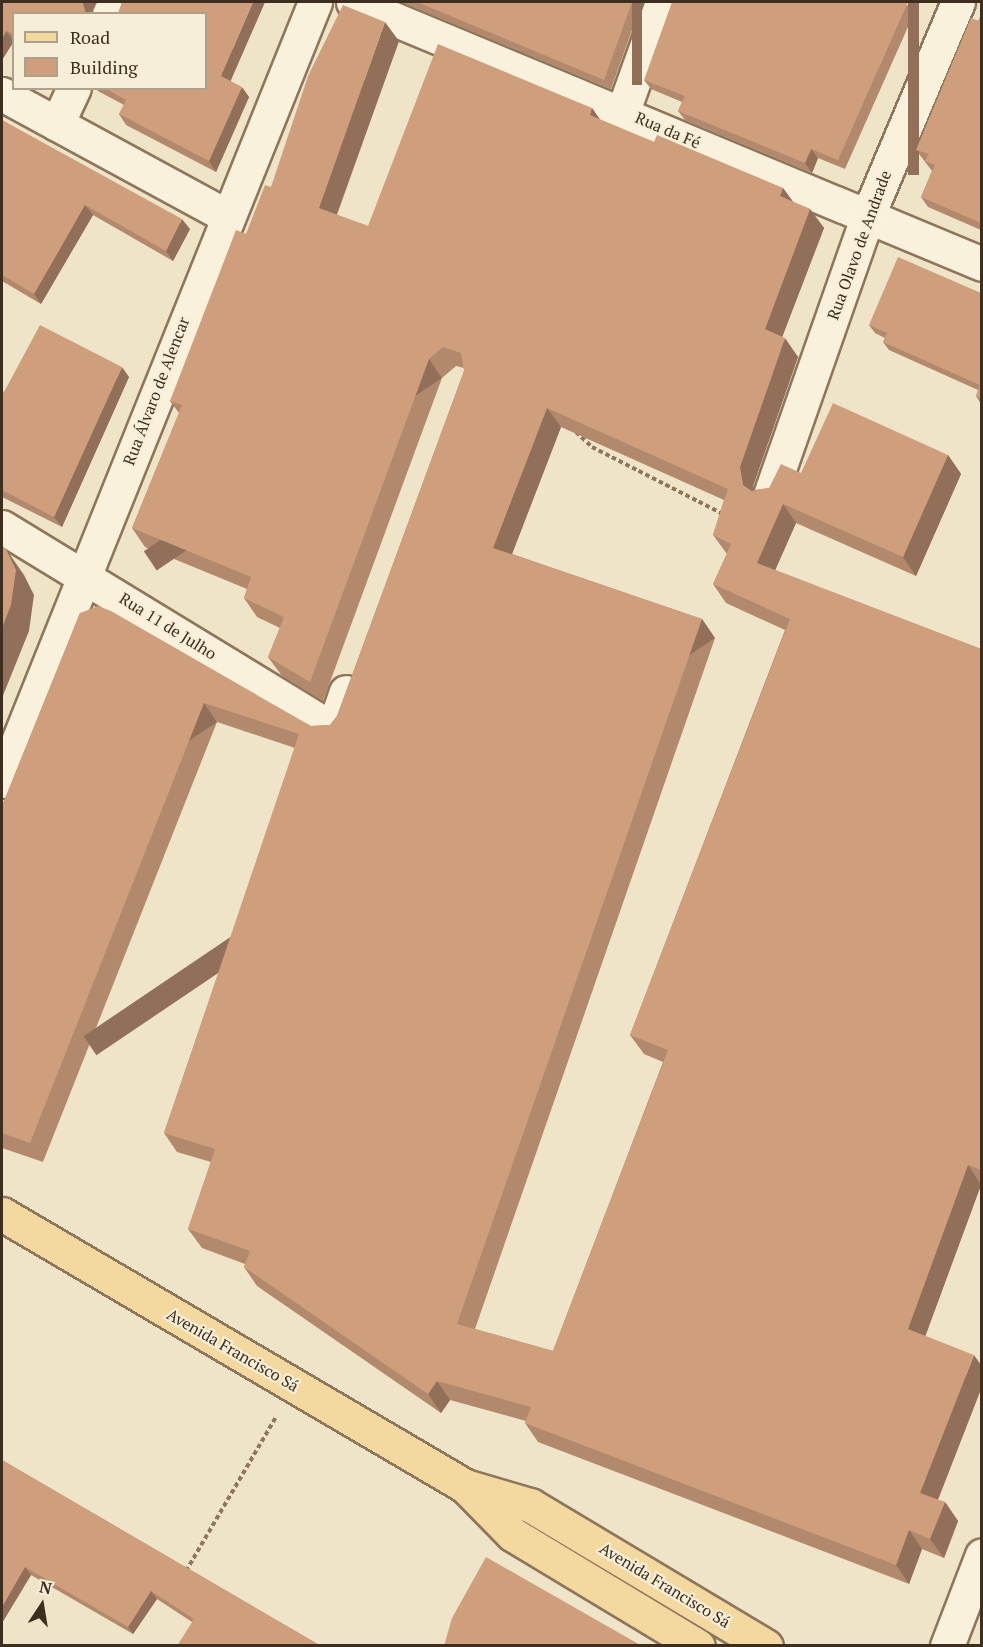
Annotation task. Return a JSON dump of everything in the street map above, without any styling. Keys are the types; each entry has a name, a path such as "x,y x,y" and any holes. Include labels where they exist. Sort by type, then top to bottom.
{"main road":[{"name":"Avenida Francisco Sá","path":"2,1214 465,1486 530,1505 766,1646"},
{"name":"Avenida Francisco Sá","path":"465,1486 512,1534 698,1646"}],"street":[{"name":"Rua Álvaro de Alencar","path":"2,781 225,215 315,2"},
{"name":"Rua da Fé","path":"353,2 623,111 981,264"},
{"path":"623,111 662,2"},
{"path":"960,2 981,10"},
{"name":"Rua Olavo de Andrade","path":"771,492 868,215 960,2"},
{"path":"57,124 73,90"},
{"path":"2,94 225,215"},
{"name":"Rua 11 de Julho","path":"2,527 84,574 333,729 357,662"},
{"path":"947,1646 981,1555"}],"path":[{"path":"573,429 592,447 733,519 748,495 771,492"},
{"path":"186,1571 276,1417"}],"building":[{"path":"2,2 84,2 85,12 12,12 12,33 6,31 2,39"},
{"path":"122,2 253,2 221,76 242,87 209,161 119,114 126,100 108,90 207,90 207,12 118,12"},
{"path":"417,2 632,2 604,80"},
{"path":"672,2 908,2 838,160 811,149 805,163 678,111 685,96 644,80"},
{"path":"343,5 385,22 319,208 368,226 438,44 592,108 590,115 654,142 657,135 783,188 780,196 810,209 765,329 785,338 740,467 743,485 752,491 769,488 781,464 801,473 833,403 948,455 903,557 783,504 757,563 981,649 981,1170 968,1165 908,1329 974,1355 920,1493 945,1502 930,1539 909,1530 896,1565 525,1423 531,1407 437,1381 428,1394 244,1267 250,1251 188,1229 215,1149 164,1133 299,734 204,703 30,1143 2,1133 2,806 80,613 98,606 111,611 311,726 330,725 337,716 464,371 461,353 443,347 429,359 310,682 268,657 284,617 244,598 251,577 132,528 182,405 170,401 236,230 246,234 265,185 271,187 308,76","holes":["547,408 728,489 713,535 731,544 713,584 790,619 630,1035 668,1050 553,1351 457,1324 702,619 493,548"]},
{"path":"981,15 981,223 921,197 935,165 925,161 929,154 916,150 971,18 979,21"},
{"path":"2,120 182,219 166,251 85,205 34,294 2,275"},
{"path":"898,257 981,293 981,398 976,396 980,385 883,342 887,333 869,325"},
{"path":"40,325 122,367 54,517 2,490 2,391 4,392"},
{"path":"2,547 6,549 16,570 11,605 2,628"},
{"path":"2,1460 321,1646 177,1646 194,1619 151,1591 128,1627 25,1567 2,1607"},
{"path":"486,1557 642,1646 444,1646 452,1618"}]}
